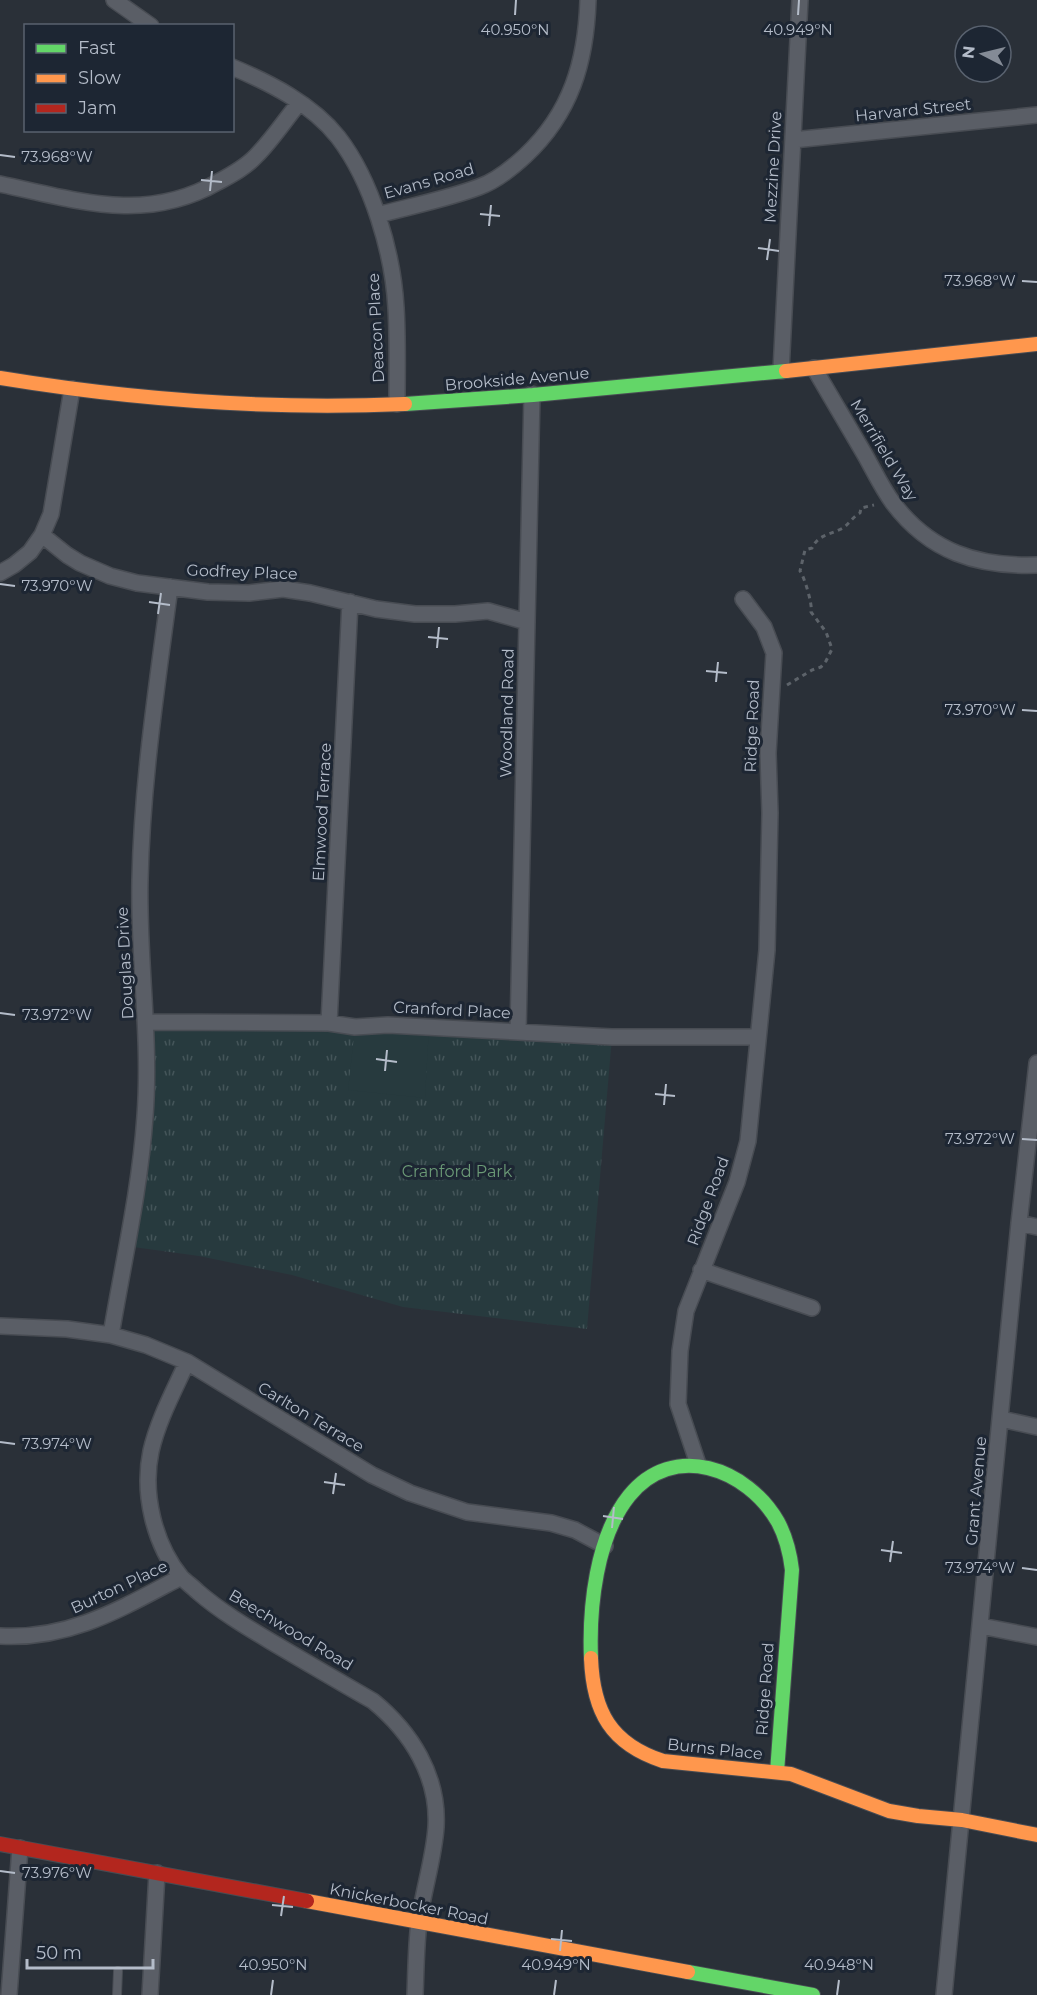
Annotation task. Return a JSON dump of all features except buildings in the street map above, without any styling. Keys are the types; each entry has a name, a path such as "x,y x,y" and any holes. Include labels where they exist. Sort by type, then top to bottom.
{"street":[{"path":"114,0 148,24"},
{"name":"Evans Road","path":"378,215 480,187 515,165 537,145 555,122 577,77 584,52 588,0"},
{"name":"Mezzine Drive","path":"781,371 800,0"},
{"name":"Deacon Place","path":"234,68 271,84 299,103 337,136 362,178 378,215 391,267 396,308 397,404"},
{"path":"0,184 97,205 143,206 179,199 208,188 235,173 255,157 299,103"},
{"name":"Harvard Street","path":"793,140 1037,114"},
{"name":"Brookside Avenue","path":"0,378 72,389 167,399 251,404 397,404 814,368 1037,344"},
{"name":"Merrifield Way","path":"814,368 889,498 908,522 928,538 954,553 976,561 999,565 1037,565"},
{"path":"0,573 30,552 42,535 51,514 72,389"},
{"name":"Woodland Road","path":"518,1032 532,394"},
{"name":"Godfrey Place","path":"42,535 73,559 110,576 137,583 218,592 249,593 283,590 310,593 376,609 415,614 488,611 528,622"},
{"name":"Douglas Drive","path":"111,1335 140,1167 145,1115 146,1022 140,882 142,829 146,778 170,587"},
{"name":"Ridge Road","path":"743,599 764,627 774,653 768,753 770,813 765,981 757,1037 748,1141 737,1182 686,1311 680,1352 678,1404 698,1464 740,1482 758,1497 773,1513 783,1530 790,1550 792,1570 777,1772"},
{"name":"Elmwood Terrace","path":"329,1023 350,602"},
{"name":"Cranford Place","path":"146,1022 329,1023 355,1027 388,1025 612,1037 757,1037"},
{"name":"Grant Avenue","path":"944,1995 1019,1223 1037,1063"},
{"path":"1019,1223 1037,1227"},
{"path":"701,1270 812,1308"},
{"name":"Carlton Terrace","path":"0,1326 67,1329 111,1335 146,1345 187,1362 372,1475 410,1493 467,1512 551,1523 575,1530 605,1546"},
{"name":"Beechwood Road","path":"187,1362 158,1426 148,1477 155,1527 164,1550 181,1577 210,1602 242,1624 373,1701 391,1715 408,1735 429,1776 435,1802 436,1827 419,1923 415,1995"},
{"path":"1000,1419 1037,1427"},
{"name":"Burns Place","path":"698,1464 677,1466 658,1473 642,1483 628,1497 618,1513 605,1546 592,1604 590,1641 598,1703 605,1720 615,1734 628,1746 663,1761 777,1772 821,1784 889,1811 962,1820 1037,1835"},
{"name":"Burton Place","path":"0,1636 41,1635 72,1628 110,1614 181,1577"},
{"path":"981,1626 1037,1637"},
{"name":"Knickerbocker Road","path":"0,1844 813,1995"},
{"path":"9,1995 20,1848"},
{"path":"150,1995 157,1874"}],"lane":[{"path":"117,1995 118,1971"}],"path":[{"path":"771,687 783,688 821,667 832,649 826,632 811,612 810,597 800,571 805,550 812,548 815,542 827,534 843,529 860,513 861,508 879,504 889,498"}],"green space":[{"name":"Cranford Park","path":"146,1022 612,1037 587,1329 403,1307 292,1275 199,1256 126,1246"},
{"path":"355,1027 429,1027 425,1098 348,1090"}],"traffic: fast":[{"path":"405,404 533,395 786,371"},
{"path":"591,1658 593,1596 602,1552 618,1513 629,1496 647,1479 666,1469 687,1466 708,1468 748,1487 765,1503 778,1522 789,1551 792,1570 777,1772"},
{"path":"688,1972 813,1995"}],"traffic: slow":[{"path":"786,371 1037,344"},
{"path":"0,378 50,386 202,402 303,406 405,404"},
{"path":"591,1658 596,1694 608,1723 618,1735 645,1754 663,1761 791,1774 889,1811 962,1820 1037,1835"},
{"path":"307,1901 688,1972"}],"traffic: jam":[{"path":"0,1844 307,1901"}]}
